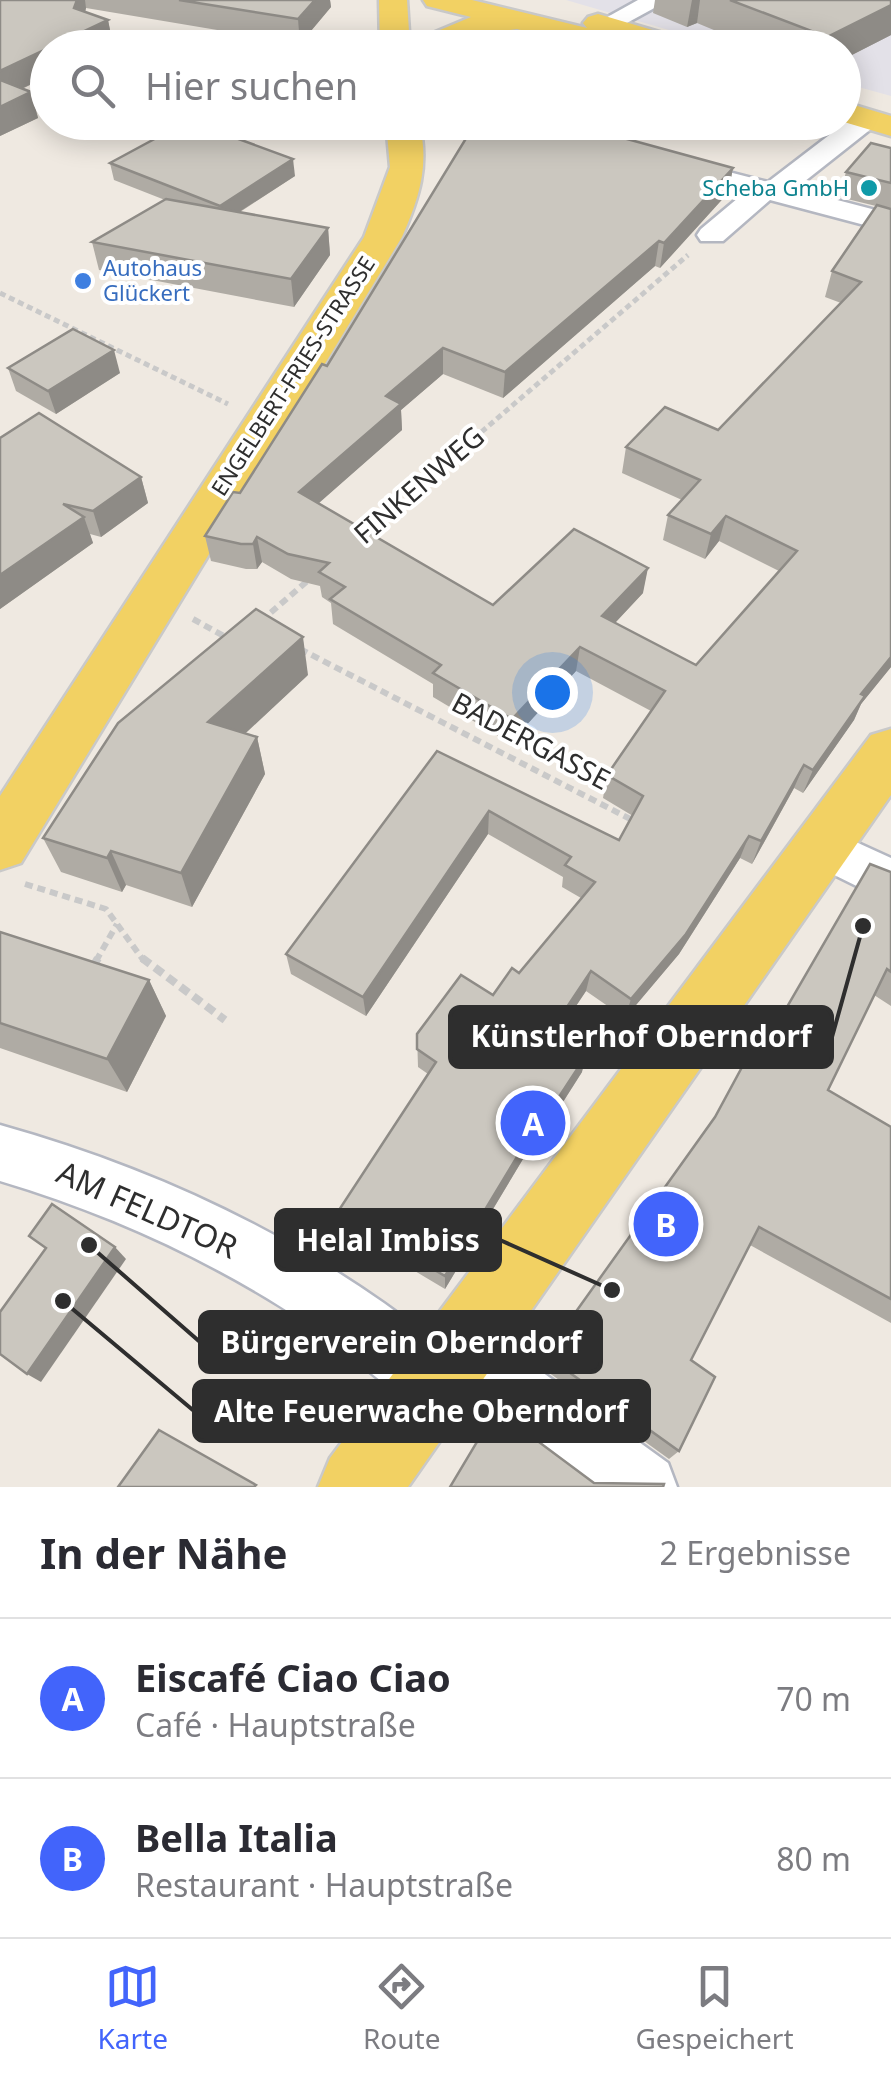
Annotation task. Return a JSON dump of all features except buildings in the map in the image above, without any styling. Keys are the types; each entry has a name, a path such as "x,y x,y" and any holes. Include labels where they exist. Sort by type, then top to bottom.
{"main road":[{"path":"393,0 395,30"},
{"path":"429,0 431,30"},
{"path":"437,0 622,30"},
{"path":"462,30 517,10 576,30"},
{"name":"ENGELBERT-FRIES-STRASSE","path":"9,864 153,597 382,237 407,178 411,140"},
{"path":"359,1487 891,752"}],"street":[{"path":"605,25 657,0"},
{"path":"712,234 832,140"},
{"path":"634,156 891,224"},
{"path":"822,847 891,882"},
{"name":"AM FELDTOR","path":"0,1153 52,1166 222,1238 370,1327 447,1366 644,1487"}],"path":[{"name":"FINKENWEG","path":"360,536 712,234"},
{"path":"0,293 263,421"},
{"path":"272,635 255,627 315,575"},
{"path":"222,655 246,635"},
{"name":"BADERGASSE","path":"288,643 644,826"},
{"path":"9,864 106,909 146,964 225,1020"},
{"path":"96,982 92,962 117,924"}],"shaded area":[{"path":"566,0 891,0 891,96 861,88 861,30 669,30"}],"place":[{"name":"Scheba GmbH","path":"869,188"},
{"name":"Autohaus Glückert","path":"83,281"},
{"name":"Künstlerhof Oberndorf","path":"863,926"},
{"name":"Eiscafé Ciao Ciao","path":"533,1123"},
{"name":"Bella Italia","path":"666,1224"},
{"name":"Bürgerverein Oberndorf","path":"89,1245"},
{"name":"Helal Imbiss","path":"612,1290"},
{"name":"Alte Feuerwache Oberndorf","path":"63,1301"}]}
